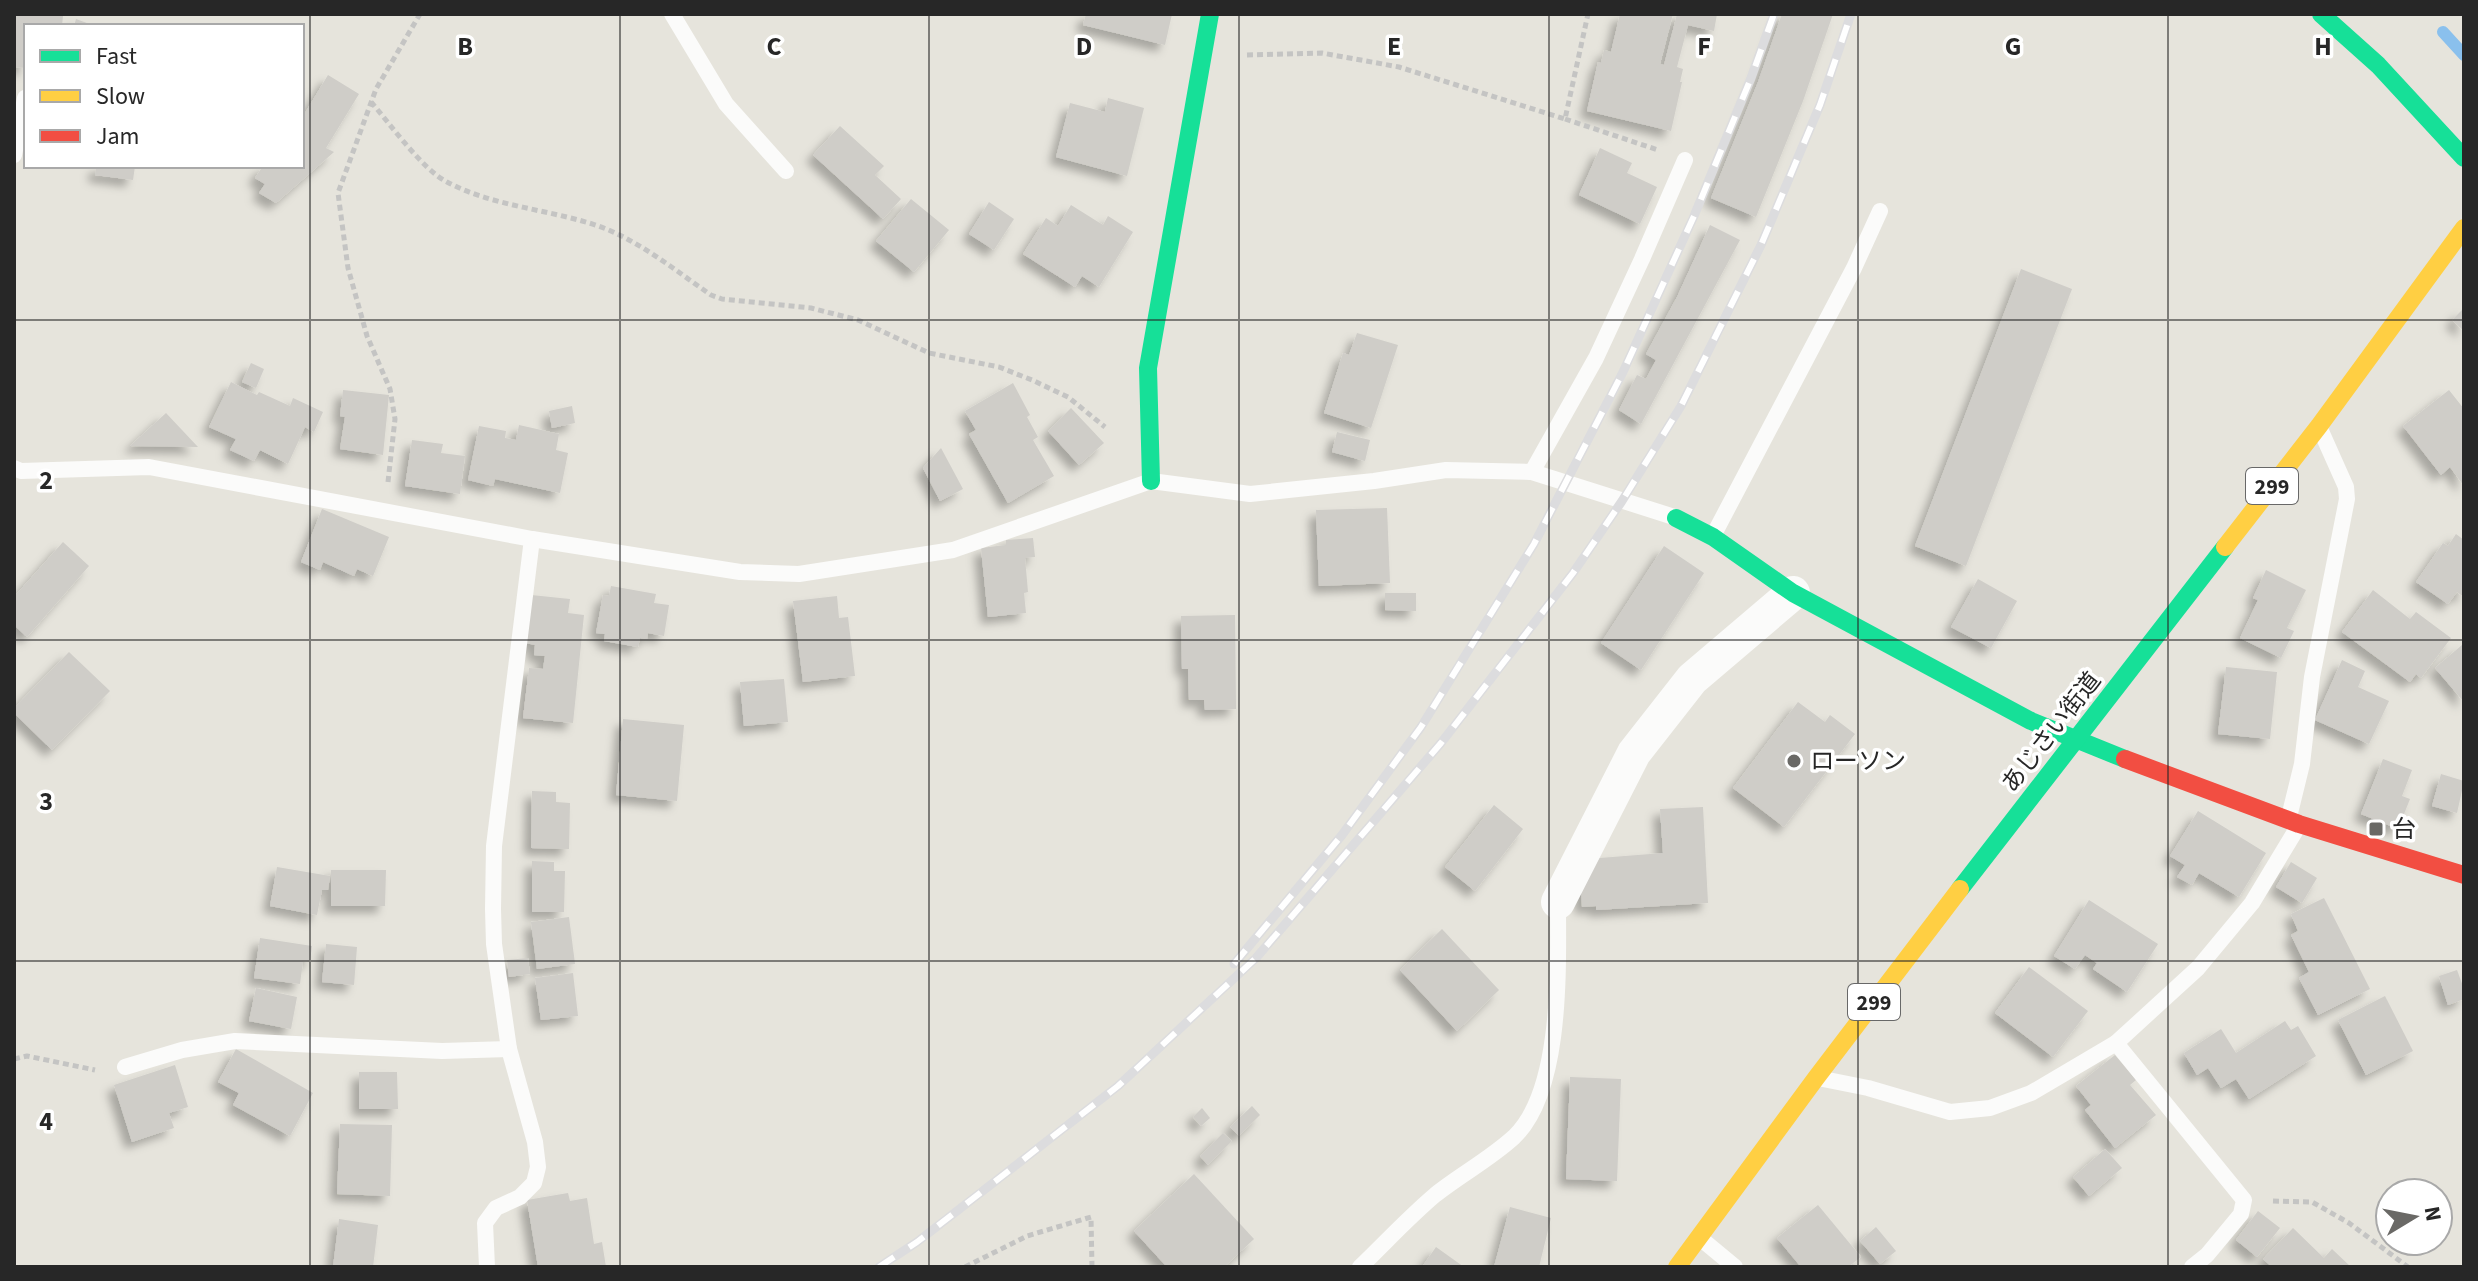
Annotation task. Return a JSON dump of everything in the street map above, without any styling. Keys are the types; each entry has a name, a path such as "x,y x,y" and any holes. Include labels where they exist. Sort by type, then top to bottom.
{"main road":[{"path":"1151,474 1148,368 1210,14"},
{"path":"2321,14 2346,33 2387,74 2464,158"},
{"name":"あじさい街道","path":"1677,1267 1816,1078 2074,740 2319,426 2464,228"},
{"path":"1676,518 1713,537 1793,593 2031,721 2294,822 2464,875"}],"street":[{"path":"1558,902 1634,753 1692,679 1793,593"}],"lane":[{"path":"672,14 726,104 786,171"},
{"path":"14,155 24,103"},
{"path":"1532,472 1596,358 1685,160"},
{"path":"1713,537 1854,268 1880,211"},
{"path":"1816,1078 1868,1088 1950,1112 1990,1108 2031,1093 2116,1043 2198,968 2234,924 2272,873 2294,822 2312,677 2347,499 2346,487 2319,426"},
{"path":"16,471 149,467 532,539 740,572 799,574 953,550 1151,474 1250,494 1446,470 1532,472 1676,518"},
{"path":"487,1267 485,1223 496,1208 520,1197 534,1183 538,1167 535,1142 509,1049 494,944 494,846 532,539"},
{"path":"1360,1267 1435,1195 1515,1136 1529,1115 1541,1089 1552,1050 1558,975 1558,902"},
{"path":"125,1067 182,1050 235,1041 442,1051 509,1049"},
{"path":"2116,1043 2244,1200 2241,1214 2207,1255 2192,1267"},
{"path":"1699,1237 1735,1267"}],"path":[{"path":"384,511 395,419 390,389 367,336 348,268 338,193 376,89 420,14"},
{"path":"1565,119 1588,14"},
{"path":"1232,56 1322,53 1399,67 1656,149"},
{"path":"371,102 422,161 444,181 470,192 593,224 645,249 711,295 722,299 811,308 858,320 929,353 999,367 1032,380 1068,397 1151,474"},
{"path":"14,1059 27,1056 98,1071 125,1067"},
{"path":"2244,1200 2312,1202 2349,1223 2408,1267"},
{"path":"965,1267 1027,1236 1091,1217 1092,1267"}],"building":[{"path":"14,14 63,16 62,24 24,24 24,68 14,67"},
{"path":"1086,14 1172,14 1165,45 1083,25"},
{"path":"1620,14 1673,14 1660,64 1664,65 1677,14 1717,14 1714,31 1688,25 1677,67 1683,69 1682,82 1671,131 1587,111 1598,62 1601,63 1604,50 1611,52"},
{"path":"1782,14 1833,14 1803,101 1756,217 1711,198"},
{"path":"328,75 359,94 326,148 334,152 276,203 259,193 265,184 255,178 262,168 304,168 304,115"},
{"path":"1108,98 1144,108 1127,176 1056,157 1070,103 1105,112"},
{"path":"840,126 884,166 875,175 901,199 883,219 813,155"},
{"path":"1600,148 1632,163 1627,173 1657,187 1640,224 1579,195"},
{"path":"96,168 135,168 133,180 95,175"},
{"path":"911,199 949,230 914,272 876,241"},
{"path":"989,202 1014,219 994,250 969,234"},
{"path":"1071,205 1103,225 1108,216 1133,232 1099,287 1082,276 1075,287 1023,254 1046,218 1058,226"},
{"path":"1710,225 1740,240 1641,424 1619,410 1637,375 1646,379 1656,360 1646,354 1677,297"},
{"path":"2021,269 2072,289 1966,566 1915,546"},
{"path":"2464,308 2464,331 2452,320"},
{"path":"1357,333 1398,345 1371,428 1324,413 1343,353 1349,355"},
{"path":"251,363 264,369 256,388 242,382"},
{"path":"231,382 290,406 293,398 323,412 314,432 305,427 288,464 260,450 254,461 230,450 236,439 209,427"},
{"path":"1013,383 1038,437 1033,440 1054,476 1008,503 969,434 976,430 965,411"},
{"path":"343,390 389,395 383,455 340,449 345,417 340,416"},
{"path":"2449,390 2464,409 2464,486 2450,467 2441,475 2403,426"},
{"path":"572,406 575,423 552,428 549,411"},
{"path":"1071,408 1104,443 1079,465 1048,431"},
{"path":"166,413 198,447 130,446"},
{"path":"519,425 559,434 556,450 568,453 560,493 495,479 493,486 468,480 479,426 506,431 505,438 516,440"},
{"path":"1337,432 1370,440 1365,461 1332,452"},
{"path":"412,440 443,444 441,453 465,456 460,494 405,486"},
{"path":"941,448 963,489 940,501 923,468"},
{"path":"1387,508 1390,583 1319,586 1316,510"},
{"path":"322,509 389,537 373,576 357,569 354,576 323,562 320,570 301,562"},
{"path":"2456,534 2464,540 2464,597 2457,592 2448,604 2416,582 2443,543 2448,546"},
{"path":"1033,538 1035,557 1025,558 1026,613 988,617 981,548 1006,545 1006,540"},
{"path":"63,542 89,566 27,637 14,625 14,597"},
{"path":"1664,546 1704,573 1641,670 1601,643"},
{"path":"2266,570 2306,590 2287,628 2294,631 2281,658 2240,638 2258,600 2253,598"},
{"path":"1978,579 2017,601 1991,648 1951,627"},
{"path":"611,586 656,594 654,603 669,605 664,636 648,633 647,639 640,638 638,647 604,641 605,634 596,633 603,595 609,596"},
{"path":"2373,590 2410,619 2416,612 2451,638 2421,678 2416,674 2410,682 2342,632"},
{"path":"1385,593 1416,593 1416,611 1385,610"},
{"path":"531,595 570,599 568,613 584,615 573,723 523,718 529,668 543,669 545,656 534,655 535,645 526,643"},
{"path":"837,596 839,618 848,617 855,676 803,682 793,601"},
{"path":"1235,615 1236,709 1205,710 1204,700 1189,700 1188,669 1182,669 1181,616"},
{"path":"2462,645 2464,647 2464,702 2435,668"},
{"path":"69,652 110,691 52,750 14,713 14,708"},
{"path":"2342,660 2365,671 2358,687 2389,701 2369,744 2315,720"},
{"path":"2226,667 2277,672 2270,739 2218,734"},
{"path":"784,679 788,722 744,726 740,682"},
{"name":"ローソン","path":"1798,702 1825,722 1830,715 1855,734 1784,827 1733,788"},
{"path":"623,719 684,725 677,801 616,795"},
{"path":"2383,759 2412,770 2402,796 2410,799 2398,829 2361,814"},
{"path":"2441,774 2464,781 2457,813 2432,806"},
{"path":"532,791 556,792 556,802 570,803 569,849 531,848"},
{"path":"1494,805 1523,829 1475,891 1445,867"},
{"path":"1703,807 1708,903 1596,910 1596,906 1582,907 1580,868 1587,859 1663,853 1660,809"},
{"path":"2198,811 2266,853 2239,897 2199,873 2192,885 2177,877 2185,865 2170,856"},
{"path":"532,861 554,862 554,871 565,871 564,912 532,912"},
{"path":"2291,862 2317,878 2302,903 2276,887"},
{"path":"277,867 330,876 328,890 322,890 317,915 270,906"},
{"path":"331,870 386,870 385,906 331,906"},
{"path":"2324,898 2370,989 2318,1015 2299,978 2309,972 2291,935 2298,931 2291,914"},
{"path":"2089,900 2158,944 2127,992 2093,969 2097,963 2085,955 2075,969 2054,956"},
{"path":"569,917 575,964 537,969 531,922"},
{"path":"1442,929 1499,990 1457,1031 1400,970"},
{"path":"260,938 312,946 310,962 303,961 300,984 254,978"},
{"path":"326,944 357,947 354,985 322,982"},
{"path":"528,958 530,974 509,977 507,960"},
{"path":"2029,967 2088,1011 2053,1057 1995,1013"},
{"path":"2457,970 2464,999 2448,1005 2439,976"},
{"path":"573,973 578,1016 541,1020 535,978"},
{"path":"256,988 297,997 291,1029 249,1021"},
{"path":"2385,996 2413,1051 2366,1075 2338,1020"},
{"path":"2285,1021 2291,1030 2298,1026 2316,1056 2249,1099 2236,1079 2221,1088 2208,1068 2197,1075 2184,1053 2221,1029 2236,1053"},
{"path":"236,1049 313,1093 290,1136 233,1105 239,1093 218,1082"},
{"path":"2115,1055 2136,1080 2130,1085 2156,1115 2115,1148 2085,1110 2091,1105 2076,1086"},
{"path":"175,1065 188,1107 169,1113 174,1128 132,1142 114,1085"},
{"path":"359,1072 397,1072 398,1109 359,1109"},
{"path":"1570,1077 1621,1079 1617,1181 1566,1179"},
{"path":"1252,1106 1260,1115 1239,1136 1230,1127"},
{"path":"1202,1108 1210,1118 1201,1126 1193,1117"},
{"path":"340,1124 392,1125 390,1196 337,1194"},
{"path":"1223,1133 1232,1141 1208,1165 1200,1156"},
{"path":"2105,1149 2122,1168 2089,1196 2073,1177"},
{"path":"1194,1174 1254,1239 1224,1267 1167,1267 1134,1231"},
{"path":"568,1193 570,1201 587,1198 594,1244 602,1242 606,1267 538,1267 527,1200"},
{"path":"1818,1205 1861,1257 1848,1267 1801,1267 1777,1238"},
{"path":"1510,1207 1551,1218 1539,1267 1494,1267"},
{"path":"2258,1211 2280,1228 2257,1257 2236,1240"},
{"path":"339,1219 378,1225 373,1267 333,1267"},
{"path":"1876,1227 1896,1251 1880,1264 1860,1241"},
{"path":"2293,1228 2324,1258 2332,1249 2351,1267 2272,1267 2263,1259"},
{"path":"1436,1247 1464,1267 1422,1267"}],"waterway":[{"path":"2443,32 2464,55"}],"railway":[{"path":"1234,964 1342,835 1421,727 1534,544 1623,372 1694,216 1774,14"},
{"path":"879,1267 917,1242 1118,1086 1256,958 1441,743 1573,573 1681,406 1761,245 1820,105 1851,14"}],"traffic: fast":[{"path":"1151,481 1148,368 1210,14"},
{"path":"2321,14 2378,65 2464,158"},
{"path":"1676,518 1713,537 1793,593 2031,721 2125,759"},
{"path":"1960,889 2225,547"}],"traffic: slow":[{"path":"2225,547 2319,426 2464,228"},
{"path":"1677,1267 1960,889"}],"traffic: jam":[{"path":"2125,759 2299,824 2464,875"}],"place":[{"name":"ローソン","path":"1794,761"},
{"name":"台","path":"2376,829"}]}
